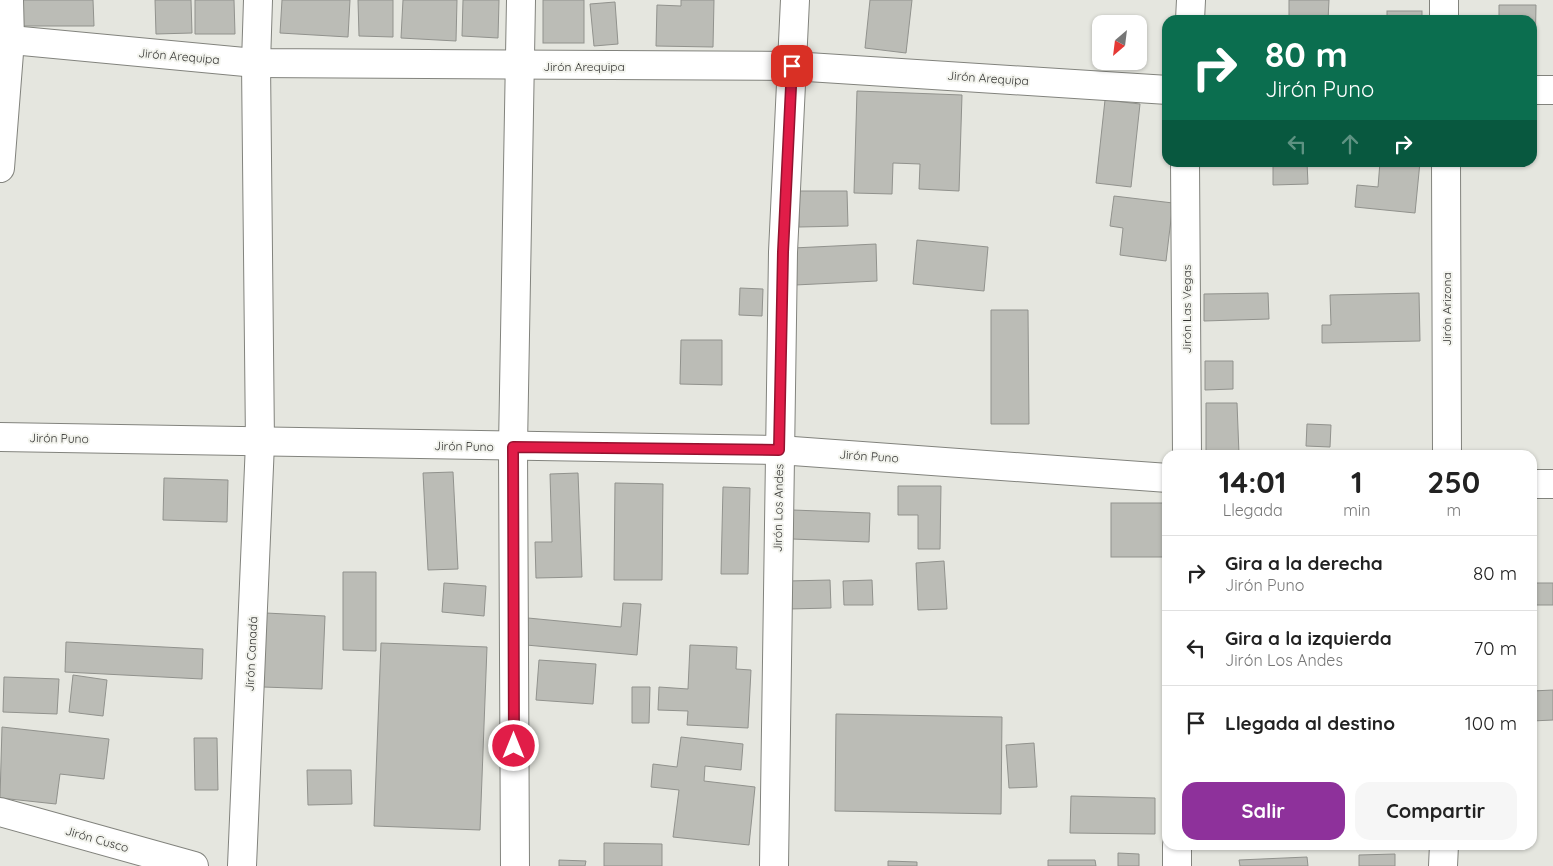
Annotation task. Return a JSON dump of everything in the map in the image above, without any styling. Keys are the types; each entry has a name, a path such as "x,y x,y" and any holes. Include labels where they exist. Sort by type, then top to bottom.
{"street":[{"path":"0,168 5,40 9,0"},
{"path":"256,63 258,0"},
{"path":"515,866 513,447 521,0"},
{"name":"Jirón Los Andes","path":"774,866 783,252 795,0"},
{"path":"1190,15 1192,0"},
{"path":"1444,0 1444,15"},
{"name":"Jirón Arequipa","path":"5,40 256,63 520,66 792,66 1162,90"},
{"name":"Jirón Canadá","path":"242,866 260,442 256,63"},
{"path":"1537,90 1553,90"},
{"name":"Jirón Las Vegas","path":"1185,167 1187,450"},
{"name":"Jirón Arizona","path":"1446,167 1447,450"},
{"name":"Jirón Puno","path":"0,437 779,450 1162,478"},
{"path":"1537,484 1553,484"},
{"name":"Jirón Cusco","path":"0,812 194,866"},
{"path":"1177,850 1177,866"},
{"path":"1443,866 1444,850"}],"building":[{"path":"16,0 93,0 94,26 17,26"},
{"path":"155,0 191,0 192,33 156,34"},
{"path":"195,0 234,0 235,34 195,34"},
{"path":"282,0 350,0 348,37 280,33"},
{"path":"358,0 393,0 393,37 359,36"},
{"path":"403,0 457,0 456,41 401,38"},
{"path":"463,0 499,0 498,38 462,36"},
{"path":"543,0 584,0 584,43 543,43"},
{"path":"681,0 714,0 713,47 656,46 657,5 681,6"},
{"path":"870,0 912,0 906,53 865,48"},
{"path":"1289,0 1329,0 1328,15 1289,15"},
{"path":"615,2 618,44 594,46 590,4"},
{"path":"1499,5 1536,5 1536,15 1499,15"},
{"path":"1387,11 1422,11 1422,15 1387,15"},
{"path":"857,91 962,95 959,191 919,189 920,164 893,163 892,194 854,193"},
{"path":"1105,100 1140,104 1131,187 1096,183"},
{"path":"1273,167 1307,167 1308,184 1273,185"},
{"path":"1380,167 1420,167 1415,213 1355,207 1357,185 1378,187"},
{"path":"799,191 847,191 848,226 799,227"},
{"path":"1114,196 1173,203 1166,261 1120,255 1123,228 1110,226"},
{"path":"917,240 988,247 984,291 913,284"},
{"path":"876,244 877,281 795,285 793,248"},
{"path":"740,288 763,289 762,316 739,315"},
{"path":"1268,293 1269,319 1204,321 1204,294"},
{"path":"1419,293 1420,341 1322,343 1322,325 1331,325 1330,295"},
{"path":"991,310 1028,310 1029,424 991,424"},
{"path":"681,340 722,340 722,385 680,384"},
{"path":"1205,361 1233,361 1233,389 1205,390"},
{"path":"1206,403 1237,403 1239,450 1206,450"},
{"path":"1307,424 1331,425 1330,447 1306,446"},
{"path":"453,472 458,569 428,570 423,473"},
{"path":"578,473 582,577 536,578 535,542 552,542 550,474"},
{"path":"164,478 228,480 227,522 163,520"},
{"path":"615,483 663,484 662,580 614,580"},
{"path":"898,486 941,486 940,549 918,549 918,515 898,515"},
{"path":"723,487 750,488 748,574 721,574"},
{"path":"1111,503 1162,503 1162,557 1111,557"},
{"path":"793,510 870,513 869,542 792,539"},
{"path":"944,561 947,609 918,610 916,563"},
{"path":"343,572 376,572 376,651 343,650"},
{"path":"830,580 831,608 789,609 788,581"},
{"path":"872,580 873,605 844,605 843,581"},
{"path":"444,583 486,586 484,616 442,612"},
{"path":"1537,583 1553,583 1553,605 1537,605"},
{"path":"623,603 641,604 637,655 526,645 528,618 621,627"},
{"path":"266,613 325,616 322,689 263,687"},
{"path":"66,642 203,649 202,679 65,672"},
{"path":"381,643 487,647 480,830 374,826"},
{"path":"690,645 737,647 736,669 751,670 748,728 687,725 688,711 658,710 659,687 688,689"},
{"path":"539,660 596,664 593,704 536,700"},
{"path":"73,675 107,680 103,716 69,712"},
{"path":"4,677 59,679 57,714 3,712"},
{"path":"632,687 650,687 649,723 632,723"},
{"path":"1553,690 1553,720 1537,721 1537,691"},
{"path":"836,714 1002,717 1001,814 835,811"},
{"path":"2,727 109,739 104,779 60,774 56,804 0,798"},
{"path":"681,737 743,744 741,770 705,766 704,781 755,787 749,845 673,837 679,790 651,787 653,764 677,767"},
{"path":"194,738 217,738 218,790 195,790"},
{"path":"1034,743 1037,787 1009,788 1006,745"},
{"path":"307,770 351,770 352,804 308,805"},
{"path":"1071,796 1155,798 1155,834 1070,833"},
{"path":"604,843 662,844 662,866 604,866"},
{"path":"1118,853 1139,854 1139,866 1118,866"},
{"path":"1395,854 1395,866 1359,866 1359,855"},
{"path":"1307,857 1308,866 1240,866 1239,860"},
{"path":"559,860 586,861 585,866 559,866"},
{"path":"1048,860 1095,860 1096,866 1048,866"},
{"path":"888,861 917,862 917,866 888,866"}],"route":[{"path":"514,746 513,447 779,450 783,252 792,66"}]}
